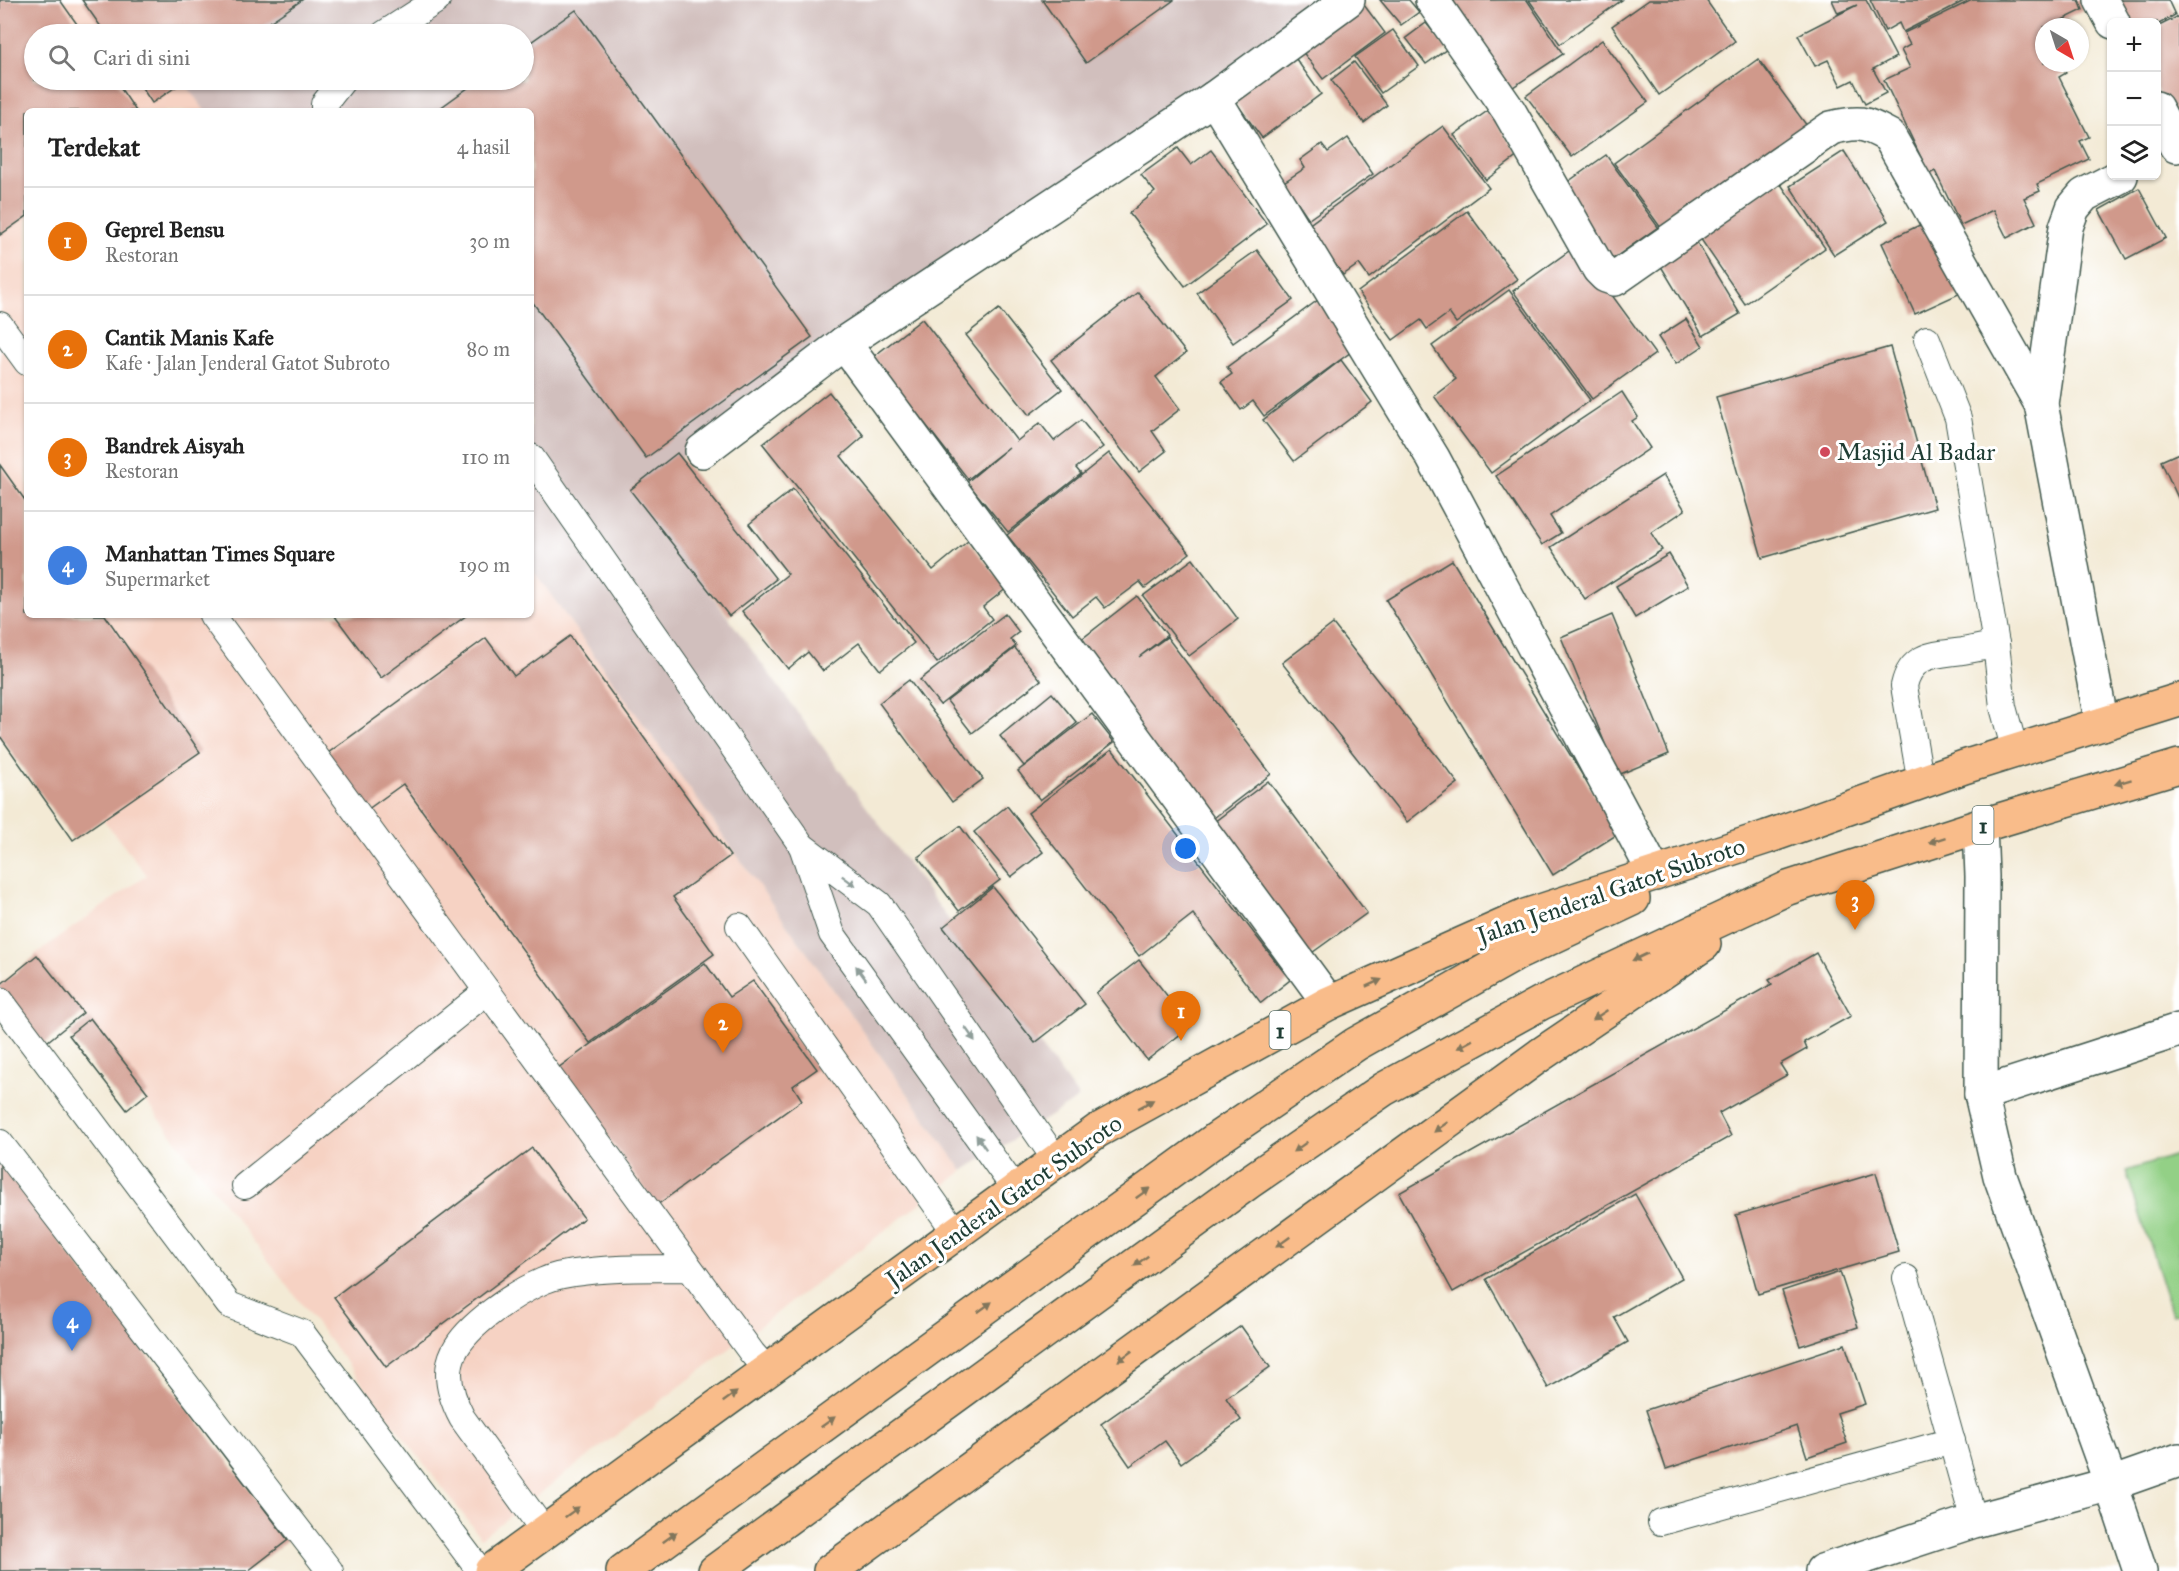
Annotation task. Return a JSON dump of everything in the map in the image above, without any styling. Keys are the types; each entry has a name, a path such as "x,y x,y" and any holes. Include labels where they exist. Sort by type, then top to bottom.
{"highway":[{"name":"Jalan Jenderal Gatot Subroto","path":"490,1571 1097,1131 1329,1003 1525,916 1767,837 2014,751 2179,700"},
{"name":"1","path":"715,1571 1249,1182 1384,1089 1541,1003 1788,888 1980,826 2179,766"},
{"name":"Jalan Jenderal Gatot Subroto","path":"622,1571 1215,1140 1356,1044 1516,954 1767,837"},
{"name":"1","path":"830,1571 1540,1055 1788,888"}],"street":[{"path":"702,452 844,343 1214,98 1348,0"},
{"path":"1432,0 1509,111 1599,269 1606,276 1615,279 1832,128 1851,123 1868,124 1889,136 2041,404 2102,724"},
{"path":"2101,0 2111,18"},
{"path":"1214,98 1433,458 1655,874"},
{"path":"2161,121 2170,149"},
{"path":"2041,404 2066,227 2073,208 2084,195 2113,180"},
{"path":"844,343 1329,1003"},
{"path":"1980,826 1982,876 1981,1094 2000,1176 2140,1571"},
{"path":"1981,1094 2179,1029"},
{"path":"1822,1571 1974,1521 2111,1484 2179,1460"}],"lane":[{"path":"400,24 437,0"},
{"path":"324,108 324,104 335,90"},
{"path":"0,325 24,358"},
{"path":"1927,339 1958,418 1996,644 2003,707 2014,751"},
{"path":"534,461 802,846 832,934 1015,1190"},
{"path":"214,618 689,1268 767,1370"},
{"path":"1921,783 1904,686 1906,676 1914,666 1935,653 1963,651 1996,644"},
{"path":"802,846 879,904 1056,1160"},
{"path":"739,926 956,1233"},
{"path":"245,1186 487,991"},
{"path":"0,1000 229,1305 302,1333 480,1571"},
{"path":"0,1143 330,1571"},
{"path":"544,1531 462,1418 453,1401 449,1380 453,1354 468,1331 497,1308 543,1281 582,1272 689,1268"},
{"path":"1906,1278 1974,1521"},
{"path":"1661,1522 1952,1441"}],"shaded area":[{"path":"0,0 126,0 144,24 24,24 24,90 190,90 203,108 24,108 24,618 534,618 534,571 963,1171 481,1538 34,955 147,875 0,690"},
{"path":"126,0 1327,0 635,490 1079,1098 963,1171 534,571 534,108 203,108 190,90 534,90 534,24 144,24"}],"green space":[{"path":"2179,1154 2179,1313 2172,1315 2126,1171"}],"building":[{"path":"0,0 60,0 77,24 24,24 24,90 122,90 134,108 24,108 24,218 0,235"},
{"path":"82,0 302,0 267,24 99,24"},
{"path":"1042,0 1174,0 1086,63"},
{"path":"1380,0 1409,0 1419,12 1401,25"},
{"path":"1440,0 1527,0 1563,54 1504,93"},
{"path":"1529,0 1622,0 1560,44"},
{"path":"1649,0 1706,0 1735,41 1659,95 1612,26"},
{"path":"1832,0 1866,0 1896,57 1873,69 1886,93 1865,104 1853,80 1841,86 1828,60 1815,66 1798,35 1857,5 1838,13"},
{"path":"1870,0 1966,0 1903,32 1899,23 1885,31"},
{"path":"1972,0 2079,0 2083,10 2067,18 2035,18 2035,72 2066,72 2059,77 2089,137 2080,141 2089,159 2037,184 2040,191 2024,198 2036,223 2007,238 1993,210 1961,225 1935,171 1929,174 1884,80 1910,68 1901,50 1910,45 1904,33"},
{"path":"2112,0 2168,0 2175,15 2161,23 2161,18 2121,18"},
{"path":"1361,1 1385,33 1323,79 1299,47"},
{"path":"576,10 812,337 646,458 534,304 534,108 440,108 465,90 534,90 534,40"},
{"path":"2179,16 2179,129 2177,130 2161,97 2161,25"},
{"path":"1426,23 1447,49 1426,64 1406,38"},
{"path":"1393,30 1419,66 1381,93 1355,57"},
{"path":"1602,40 1648,102 1572,157 1526,96"},
{"path":"1291,52 1321,94 1262,138 1231,96"},
{"path":"1758,59 1810,130 1666,235 1614,163"},
{"path":"1354,62 1387,105 1364,123 1331,80"},
{"path":"144,90 171,90 152,103"},
{"path":"1500,102 1510,115 1497,124 1519,155 1486,180 1454,135"},
{"path":"1443,126 1489,188 1369,278 1359,264 1343,275 1307,226"},
{"path":"1348,138 1373,174 1309,219 1284,182 1305,168 1300,160 1322,144 1328,152"},
{"path":"1178,148 1191,165 1211,150 1267,224 1185,286 1129,213 1155,192 1141,175"},
{"path":"1844,151 1888,221 1834,255 1790,186"},
{"path":"1606,155 1658,227 1607,263 1555,191"},
{"path":"1778,180 1825,248 1745,304 1698,235"},
{"path":"2139,188 2166,238 2126,259 2099,210"},
{"path":"1467,211 1517,279 1456,323 1449,313 1427,329 1421,320 1393,340 1358,292"},
{"path":"1926,222 1961,293 1915,314 1882,243"},
{"path":"1693,236 1740,314 1703,336 1656,258"},
{"path":"1576,246 1655,354 1592,399 1513,291"},
{"path":"1257,250 1293,300 1233,343 1197,293"},
{"path":"1509,290 1590,400 1491,473 1434,396 1456,379 1432,346"},
{"path":"1138,292 1186,353 1156,377 1180,409 1152,431 1166,451 1139,472 1051,360"},
{"path":"1318,300 1355,349 1264,416 1253,401 1241,410 1221,382 1232,374 1227,367"},
{"path":"999,309 1062,389 1029,415 966,335"},
{"path":"922,319 1017,441 1040,423 1054,441 1081,420 1103,447 1076,468 1081,474 1008,532 967,482 1009,447 968,479 873,357"},
{"path":"1686,319 1703,346 1676,364 1658,337"},
{"name":"Masjid Al Badar","path":"1890,347 1935,508 1762,558 1716,397"},
{"path":"1341,360 1372,402 1294,461 1263,420"},
{"path":"829,392 864,436 841,456 933,570 968,541 1007,588 983,607 992,619 937,663 763,444"},
{"path":"1622,392 1638,417 1632,421 1650,448 1550,516 1561,533 1542,545 1496,476"},
{"path":"677,453 776,579 729,616 630,490"},
{"path":"1109,453 1190,553 1145,588 1140,582 1105,608 1096,597 1072,616 1007,535"},
{"path":"2179,453 2179,500 2161,461"},
{"path":"0,465 24,499 24,618 107,618 200,752 73,840 0,736"},
{"path":"1663,475 1685,510 1651,533 1662,550 1585,599 1551,547"},
{"path":"793,489 914,643 880,670 859,643 823,671 808,652 788,669 742,611 788,574 749,524"},
{"path":"1669,554 1688,586 1635,618 1616,586"},
{"path":"1193,559 1238,619 1189,656 1143,596"},
{"path":"1452,560 1618,834 1553,875 1386,600"},
{"path":"1137,596 1167,635 1139,657 1167,637 1271,774 1206,824 1078,642"},
{"path":"1005,614 1019,632 1010,639 1016,646 940,705 920,680"},
{"path":"1612,615 1669,754 1618,775 1561,637"},
{"path":"336,618 463,618 381,678"},
{"path":"1333,624 1458,783 1407,822 1282,663"},
{"path":"570,636 730,856 673,897 714,954 590,1043 403,784 364,812 324,756 486,638 514,676"},
{"path":"1015,648 1041,680 972,733 947,701"},
{"path":"909,680 983,779 952,802 879,703"},
{"path":"1052,693 1077,723 1024,766 1000,736"},
{"path":"1092,714 1114,742 1040,800 1018,771"},
{"path":"1112,749 1290,980 1261,1003 1193,914 1139,956 1028,813"},
{"path":"1268,781 1367,913 1302,960 1205,829"},
{"path":"1007,806 1043,852 1011,877 974,832"},
{"path":"960,826 1000,880 959,911 918,857"},
{"path":"993,887 1085,1004 1035,1043 943,927"},
{"path":"1816,953 1851,1016 1804,1042 1807,1049 1780,1064 1787,1075 1719,1113 1731,1136 1453,1292 1399,1193 1772,984 1769,980"},
{"path":"37,955 83,1013 43,1045 0,992 0,985"},
{"path":"1139,960 1191,1026 1147,1060 1096,993"},
{"path":"705,963 729,997 753,981 817,1069 793,1086 802,1100 657,1205 558,1068"},
{"path":"90,1018 148,1093 127,1110 69,1035"},
{"path":"532,1148 584,1218 386,1367 334,1297"},
{"path":"0,1163 288,1540 248,1571 0,1571"},
{"path":"1876,1173 1899,1252 1758,1294 1736,1215"},
{"path":"1635,1194 1682,1278 1614,1317 1628,1342 1548,1388 1486,1279"},
{"path":"1840,1272 1858,1327 1800,1346 1782,1291"},
{"path":"1241,1326 1270,1367 1226,1398 1241,1420 1181,1463 1165,1441 1130,1466 1101,1424"},
{"path":"1845,1344 1865,1404 1837,1413 1847,1443 1807,1457 1797,1426 1666,1469 1646,1410"}],"place":[{"name":"Masjid Al Badar","path":"1825,452"},
{"name":"Bandrek Aisyah","path":"1855,930"},
{"name":"Geprel Bensu","path":"1181,1041"},
{"name":"Cantik Manis Kafe","path":"723,1053"},
{"name":"Manhattan Times Square","path":"72,1351"}]}
